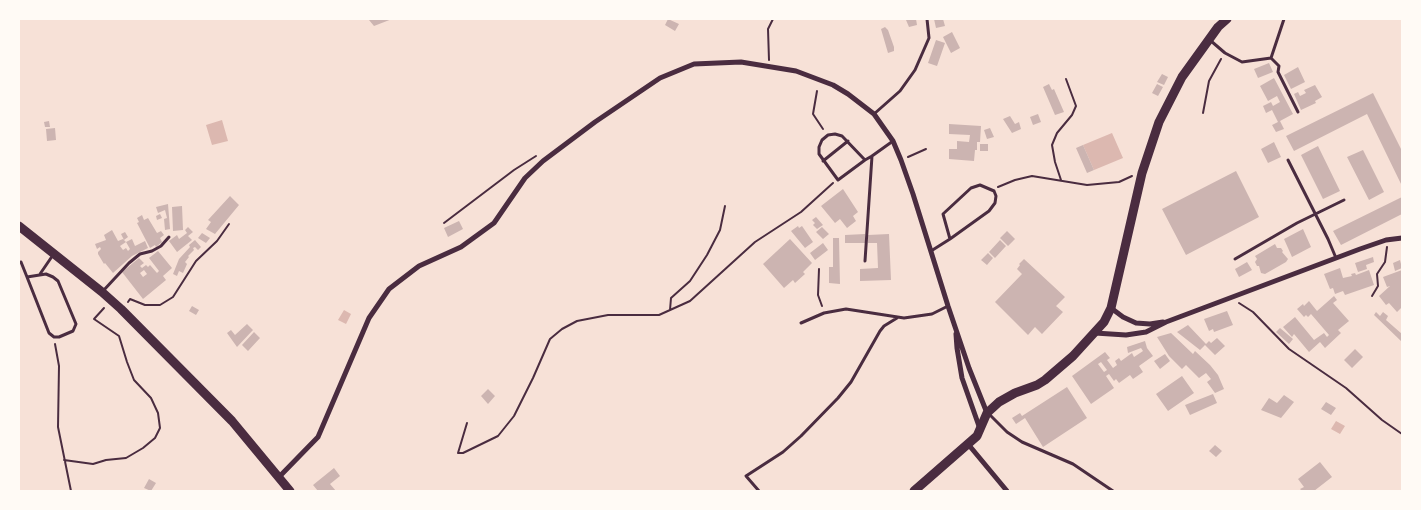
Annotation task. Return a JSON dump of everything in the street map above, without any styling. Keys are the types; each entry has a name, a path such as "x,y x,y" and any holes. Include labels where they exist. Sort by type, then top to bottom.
{"main road":[{"path":"914,491 977,436 987,413 999,402 1044,380 1073,356 1095,333 1111,308 1142,173 1159,122 1182,77 1209,39 1227,19"},
{"path":"19,226 121,309 232,421 290,491"}],"street":[{"path":"279,477 318,437 368,318 389,289 419,266 461,247 494,223 525,178 550,156 595,122 660,78 694,64 740,62 796,72 833,85 874,114 893,141 901,160 956,331 987,413"},
{"path":"1095,333 1136,334 1156,328 1166,322 1230,297 1336,258 1386,240 1402,238"},
{"path":"1111,308 1123,317 1136,323 1166,322"},
{"path":"956,331 962,378 980,430"},
{"path":"968,444 1007,491"}],"lane":[{"path":"874,114 900,91 915,70 929,38 927,19"},
{"path":"1271,58 1284,19"},
{"path":"1209,39 1225,53 1242,62 1271,58"},
{"path":"1271,58 1279,66 1278,72 1298,112"},
{"path":"865,160 848,141 836,134 828,135 822,140 819,147 819,154 838,180 893,141"},
{"path":"824,161 848,141"},
{"path":"866,261 872,156"},
{"path":"1288,160 1336,258"},
{"path":"931,251 989,212 995,203 996,196 994,191 980,185 971,188 943,214 950,238"},
{"path":"1235,259 1344,200"},
{"path":"102,292 140,254 152,251 169,238"},
{"path":"39,275 54,254"},
{"path":"21,262 49,333 59,338 70,334 76,324 58,281 46,274 27,277"},
{"path":"801,323 824,313 846,310 904,318 932,314 948,306"},
{"path":"759,491 746,476 783,452 838,398 851,382 880,331 897,318"},
{"path":"987,413 1007,432 1022,442 1073,464 1113,491"}],"path":[{"path":"770,67 768,29 773,19"},
{"path":"1203,114 1209,81 1225,53"},
{"path":"1061,180 1052,145 1057,134 1072,115 1076,106 1066,79"},
{"path":"817,91 813,114 828,135"},
{"path":"901,160 926,149"},
{"path":"444,223 537,155 542,153 550,156"},
{"path":"994,191 1000,186 1015,180 1032,176 1087,185 1118,182 1142,173"},
{"path":"467,423 458,452 463,453 498,436 514,416 550,339 562,329 577,321 608,315 658,315 690,301 755,242 801,212 838,180"},
{"path":"670,310 671,298 690,281 707,255 720,230 725,206"},
{"path":"121,309 130,299 145,305 160,305 173,296 196,261 217,241 229,224"},
{"path":"1372,296 1378,286 1377,274 1385,262 1388,253 1386,240"},
{"path":"819,269 818,295 824,313"},
{"path":"1230,297 1253,312 1289,349 1346,388 1382,420 1402,434"},
{"path":"64,460 93,464 106,460 126,458 156,438 160,428 158,413 151,398 134,380 119,336 94,319 111,300"},
{"path":"54,337 58,366 58,428 71,491"}],"shaded area":[{"path":"222,120 228,141 212,145 206,125"},
{"path":"1112,133 1123,158 1094,170 1083,145"},
{"path":"344,310 351,314 346,324 338,320"},
{"path":"1336,421 1345,426 1340,434 1331,429"}],"building":[{"path":"392,19 374,26 369,20"},
{"path":"668,19 679,24 675,31 665,25"},
{"path":"916,19 917,25 909,27 906,20"},
{"path":"934,19 943,19 945,26 936,28"},
{"path":"885,27 888,30 894,47 894,51 888,53 881,29"},
{"path":"952,32 960,48 951,53 943,37"},
{"path":"936,40 945,43 937,66 928,63"},
{"path":"1269,63 1273,72 1258,78 1254,69"},
{"path":"1298,67 1305,82 1291,89 1284,75"},
{"path":"1162,74 1168,77 1164,85 1157,82"},
{"path":"1274,78 1293,114 1280,121 1284,129 1276,132 1272,125 1278,122 1272,110 1266,113 1263,106 1271,102 1273,106 1280,102 1277,96 1268,101 1260,86"},
{"path":"1049,84 1052,90 1054,89 1064,112 1055,115 1043,87"},
{"path":"1157,84 1163,87 1158,96 1152,93"},
{"path":"1315,85 1322,97 1315,101 1316,103 1301,110 1294,94 1298,92 1300,96 1306,93 1304,90"},
{"path":"1373,93 1402,151 1402,186 1367,114 1294,151 1286,136"},
{"path":"1038,114 1041,122 1033,125 1030,117"},
{"path":"1010,116 1015,124 1019,122 1021,129 1012,133 1003,119"},
{"path":"49,121 50,127 45,127 44,122"},
{"path":"949,124 981,126 980,142 977,142 974,161 949,159 949,149 957,149 957,141 969,142 970,135 949,134"},
{"path":"55,128 56,140 47,141 46,129"},
{"path":"990,128 994,137 987,139 984,130"},
{"path":"1274,142 1281,157 1268,163 1261,149"},
{"path":"980,144 988,144 988,151 980,151"},
{"path":"1083,145 1094,170 1087,173 1076,148"},
{"path":"1318,146 1340,191 1323,199 1301,155"},
{"path":"1363,150 1384,192 1369,200 1347,157"},
{"path":"1236,171 1259,217 1186,255 1162,209"},
{"path":"843,189 858,212 853,216 856,221 847,228 840,219 835,223 821,206"},
{"path":"230,196 239,205 215,234 206,229 211,222 208,220"},
{"path":"1402,197 1402,214 1341,245 1333,231"},
{"path":"168,204 170,229 165,230 164,219 167,218 165,210 158,213 156,207"},
{"path":"182,206 183,230 173,231 172,207"},
{"path":"160,214 162,218 157,220 156,216"},
{"path":"142,215 144,220 148,218 157,233 161,231 164,235 160,238 162,242 156,247 155,245 150,248 137,223 139,222 137,218"},
{"path":"816,217 823,225 817,229 813,225 815,223 812,220"},
{"path":"459,221 463,229 448,237 444,228"},
{"path":"798,226 799,228 802,226 813,242 805,248 791,231"},
{"path":"188,227 193,232 188,236 192,240 177,252 169,241 177,235 179,239 187,233 185,230"},
{"path":"822,227 829,234 823,239 816,232"},
{"path":"1303,229 1311,247 1292,257 1284,239"},
{"path":"112,230 118,241 123,239 126,242 132,239 135,246 145,241 148,248 132,256 113,273 104,264 98,254 101,249 100,247 97,249 95,244 106,240 104,235","holes":["126,242 130,249 128,251 126,248 123,250 120,246"]},
{"path":"1007,231 1015,239 1008,246 1000,238"},
{"path":"125,232 128,237 124,240 121,234"},
{"path":"202,233 210,238 206,243 198,238"},
{"path":"865,234 865,243 845,243 845,235"},
{"path":"889,234 891,280 860,281 860,269 878,268 877,243 868,243 868,235"},
{"path":"833,238 839,238 840,284 829,283 829,267 833,267"},
{"path":"790,239 812,263 803,272 805,274 795,283 793,280 784,288 763,264"},
{"path":"195,240 201,247 198,250 195,247 193,248 194,250 185,262 187,264 183,273 179,271 177,276 173,274 179,259"},
{"path":"1000,240 1006,246 995,258 989,252"},
{"path":"823,243 828,250 815,260 810,253"},
{"path":"1275,244 1277,248 1281,248 1288,259 1265,274 1261,273 1259,266 1255,262 1257,259 1255,256"},
{"path":"158,251 172,268 163,276 166,280 143,299 122,272 139,258 144,263 140,266 142,268 150,265 157,273 159,271 149,258","holes":["144,270 147,274 143,277 140,273"]},
{"path":"988,253 993,258 987,265 981,260"},
{"path":"1373,257 1374,262 1366,265 1367,269 1358,272 1355,263"},
{"path":"1024,259 1065,297 1056,306 1063,312 1042,334 1035,327 1028,335 995,302 1022,274 1017,269"},
{"path":"1400,260 1402,268 1395,271 1393,263"},
{"path":"1247,262 1252,270 1239,277 1235,269"},
{"path":"1340,268 1343,278 1369,270 1374,285 1345,295 1343,291 1335,294 1333,288 1330,289 1324,274"},
{"path":"1402,270 1402,307 1397,312 1389,303 1386,305 1379,296 1390,286 1387,287 1383,277"},
{"path":"1334,296 1337,300 1333,303 1349,321 1338,330 1341,333 1325,348 1320,342 1309,352 1294,334 1292,337 1283,327 1295,317 1314,340 1324,333 1327,337 1329,335 1311,314 1308,317 1306,315 1304,317 1297,309 1309,301 1317,311"},
{"path":"192,306 199,310 196,315 189,311"},
{"path":"1227,311 1233,325 1214,332 1213,329 1209,331 1204,319"},
{"path":"1376,312 1380,316 1383,312 1388,316 1386,320 1402,334 1402,342 1374,315"},
{"path":"247,324 253,330 237,347 227,333 231,330 235,335"},
{"path":"1188,325 1206,344 1209,341 1211,343 1217,338 1225,346 1215,355 1205,345 1200,350 1177,332"},
{"path":"1280,328 1293,339 1289,344 1276,332"},
{"path":"254,332 260,338 248,351 242,345"},
{"path":"1171,333 1193,354 1195,351 1210,365 1218,375 1224,389 1215,393 1207,382 1211,379 1206,373 1199,378 1186,365 1182,369 1169,356 1157,337"},
{"path":"1145,341 1147,348 1153,356 1139,366 1143,372 1133,379 1130,375 1119,383 1116,379 1114,381 1109,374 1106,376 1114,388 1091,404 1072,376 1105,352 1110,358 1107,360 1113,368 1117,365 1115,361 1119,358 1121,361 1132,353 1134,357 1143,351 1141,348 1128,353 1127,347","holes":["1101,362 1107,370 1104,372 1098,364"]},
{"path":"1355,349 1363,357 1352,368 1344,360"},
{"path":"1165,354 1170,361 1160,369 1154,361"},
{"path":"1182,376 1194,393 1168,411 1156,394"},
{"path":"1067,387 1087,418 1043,447 1025,418 1016,424 1012,418 1020,413 1022,416"},
{"path":"488,389 495,396 488,404 481,396"},
{"path":"1213,394 1217,403 1190,415 1185,405"},
{"path":"1284,395 1294,402 1281,418 1261,410 1269,398 1277,403"},
{"path":"1326,402 1336,408 1331,415 1321,409"},
{"path":"1215,445 1222,451 1216,457 1209,451"},
{"path":"1320,462 1332,477 1314,491 1302,491 1300,489 1304,487 1298,479"},
{"path":"334,468 340,476 330,484 336,491 318,491 313,485"},
{"path":"149,479 156,483 151,491 144,488"}]}
